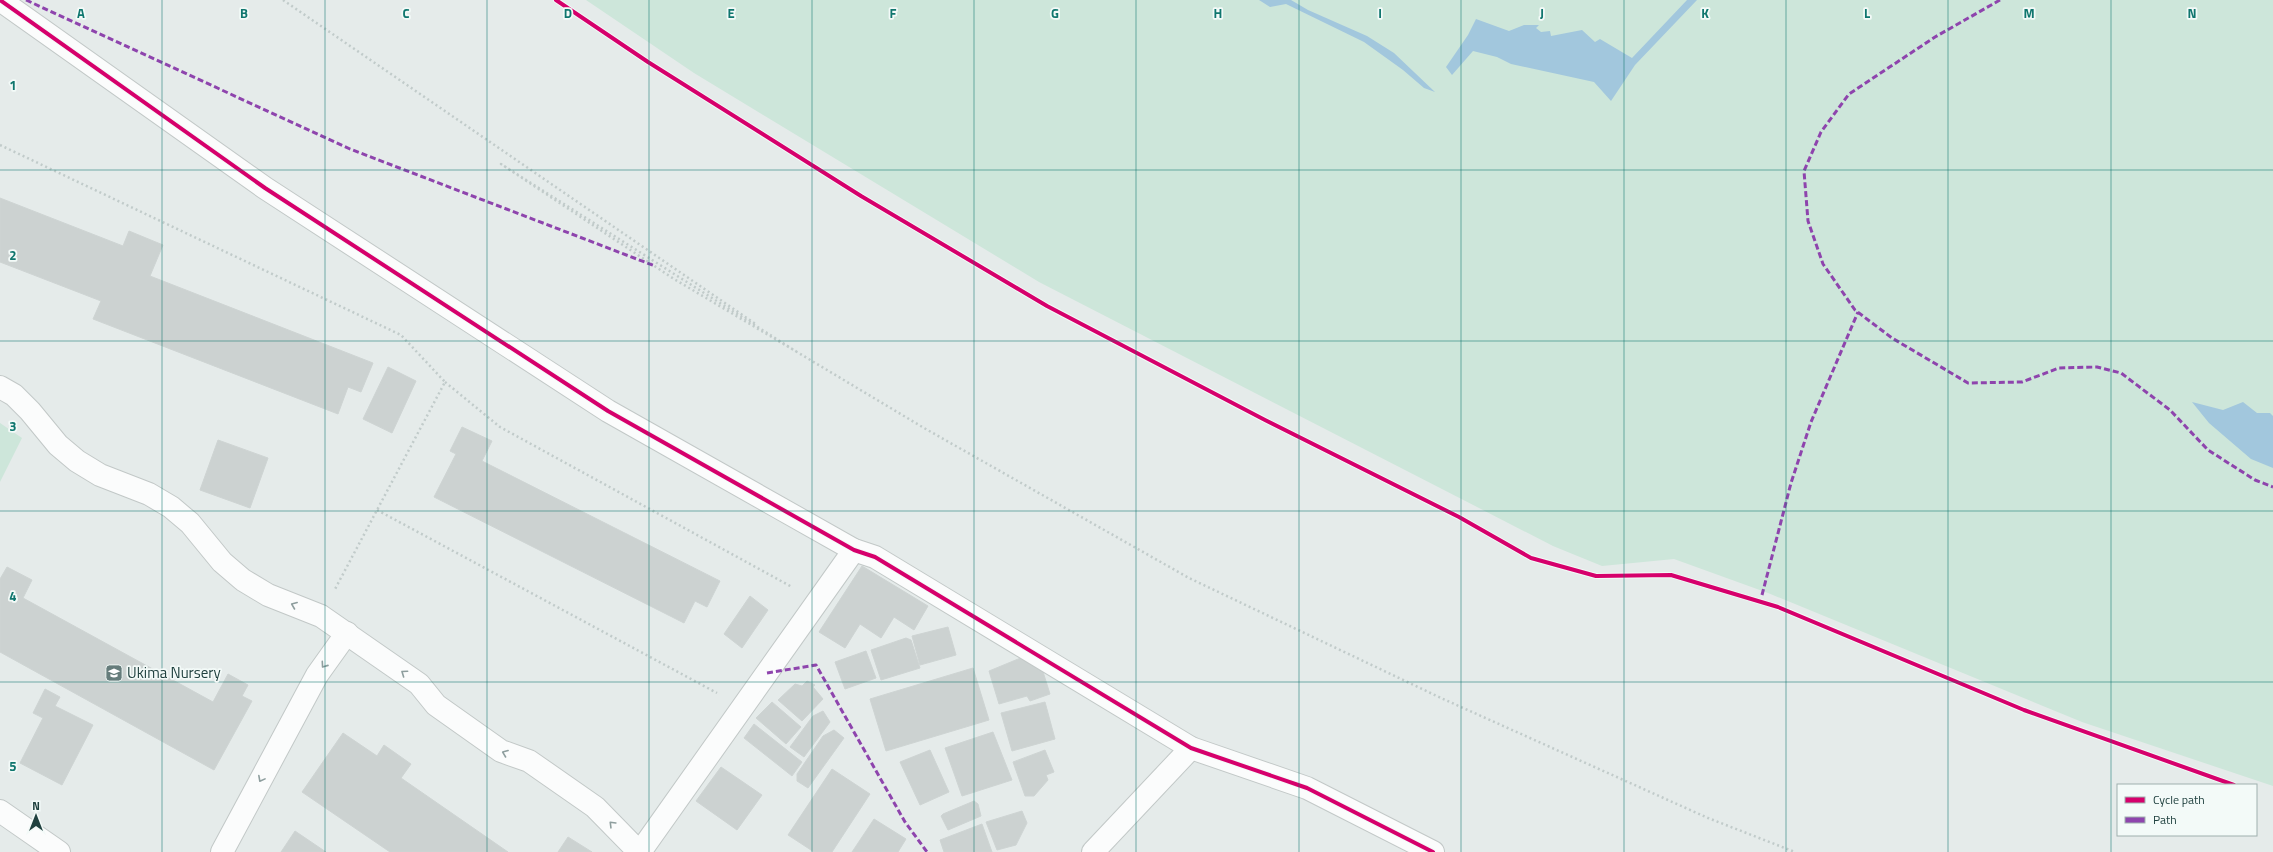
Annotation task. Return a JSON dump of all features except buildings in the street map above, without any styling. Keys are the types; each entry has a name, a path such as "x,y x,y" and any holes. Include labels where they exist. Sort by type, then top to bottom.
{"street":[{"path":"0,0 265,188 608,411 854,550 874,557 1191,748 1307,788 1433,852"},
{"path":"0,387 14,395 30,411 58,445 77,461 100,476 149,494 171,507 190,523 222,562 243,580 268,595 321,616 346,633 419,684 436,705 501,751 529,761 595,808 640,852 854,550"},
{"path":"222,852 317,675 346,633"},
{"path":"1093,852 1191,748"},
{"path":"0,811 59,852"}],"path":[{"path":"283,0 797,352"},
{"path":"0,145 401,335 446,382 500,426 817,601"},
{"path":"797,352 501,164 674,279 924,428 1189,578 1441,698 1708,818 1795,852"},
{"path":"321,616 446,382"},
{"path":"377,510 742,707"}],"green space":[{"path":"586,0 2273,0 2273,786 2082,722 1768,593 1674,559 1602,566 1553,546 1039,282 694,73"},
{"path":"0,423 22,438 0,482"}],"water":[{"path":"1259,0 1291,0 1308,10 1367,36 1394,53 1435,92 1424,88 1403,70 1364,42 1286,4 1270,7"},
{"path":"1687,0 1697,0 1635,65 1611,101 1594,82 1511,64 1497,57 1473,51 1452,75 1446,67 1468,35 1476,19 1509,31 1524,25 1539,25 1536,28 1541,32 1550,31 1551,36 1582,30 1595,42 1600,39 1632,58"},
{"path":"2192,402 2223,410 2243,402 2257,413 2270,413 2273,416 2273,468 2251,459 2209,423"}],"marked path":[{"path":"26,0 350,149 655,266"},
{"path":"2000,0 1935,37 1849,94 1821,132 1804,171 1808,221 1823,264 1855,310 1892,338 1968,383 2022,382 2059,368 2097,367 2121,373 2170,410 2208,450 2255,480 2273,487"},
{"path":"1762,595 1791,483 1811,422 1858,312"},
{"path":"767,673 816,665 905,822 927,852"}],"cycle path":[{"path":"0,0 265,188 608,411 854,550 875,557 1191,748 1307,788 1433,852"},
{"path":"556,0 648,62 861,196 1047,306 1265,420 1459,517 1531,558 1596,576 1671,575 1778,607 2024,710 2231,784"}],"place":[{"name":"Ukima Nursery","path":"114,673"}]}
